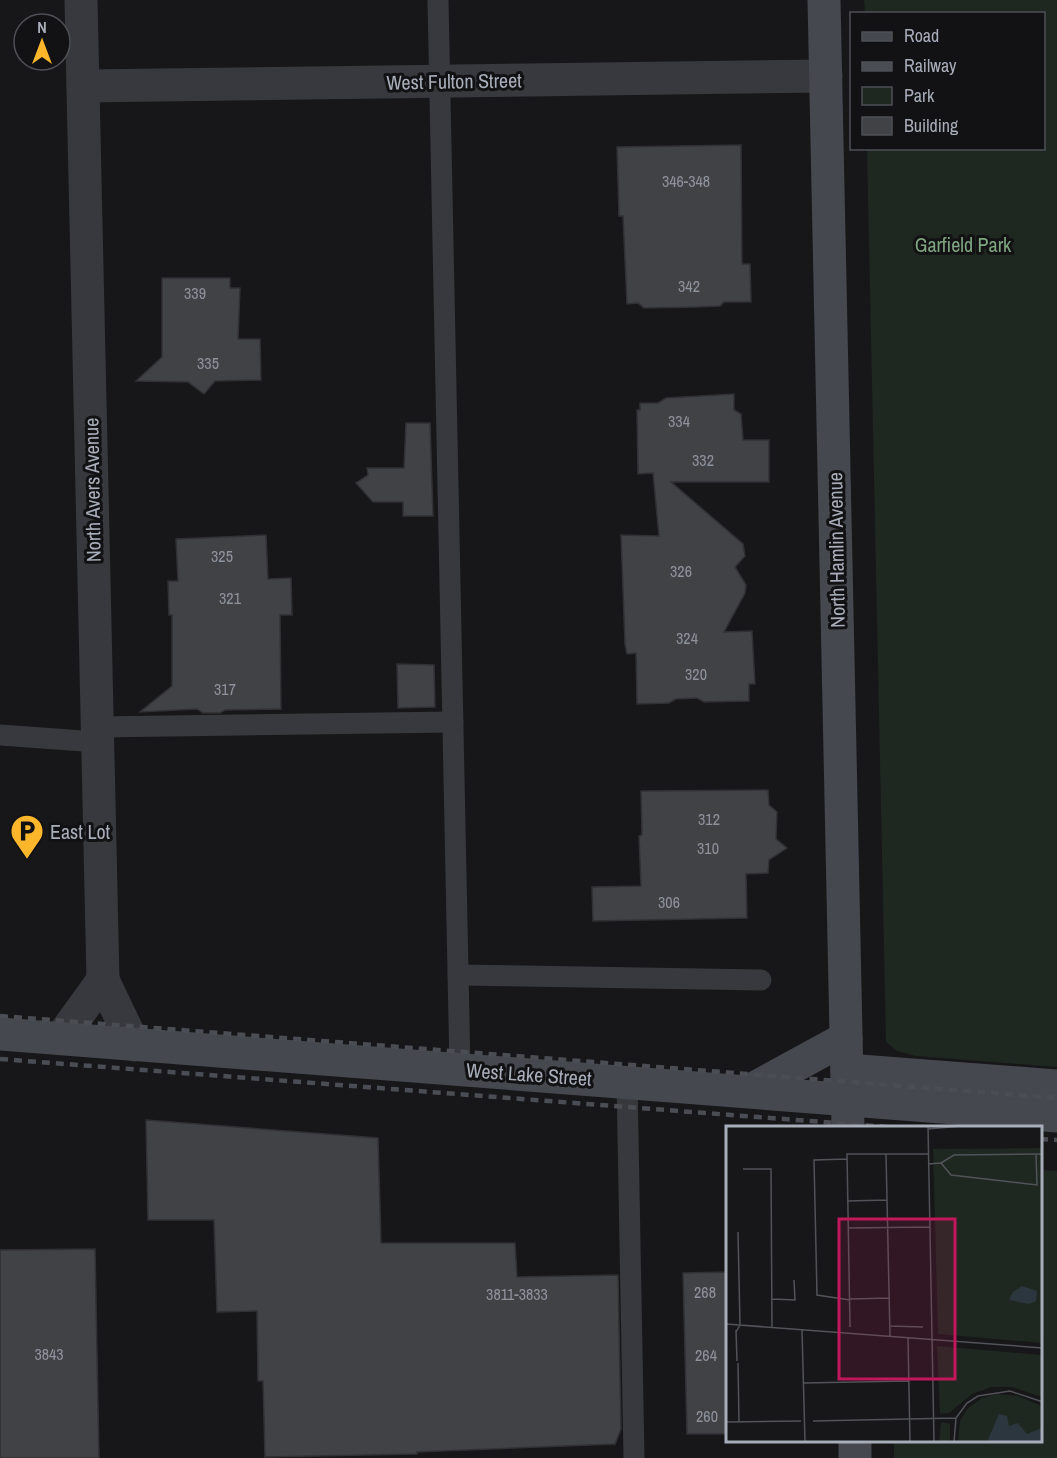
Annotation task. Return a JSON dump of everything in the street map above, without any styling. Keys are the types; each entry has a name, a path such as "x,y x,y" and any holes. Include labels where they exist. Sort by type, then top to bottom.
{"main road":[{"name":"North Hamlin Avenue","path":"824,0 847,1099"},
{"name":"West Lake Street","path":"0,1034 1057,1116"},
{"path":"749,1091 846,1038"},
{"path":"847,1099 1057,1086"},
{"path":"912,1126 944,1106"}],"street":[{"name":"North Avers Avenue","path":"81,0 103,980 134,1045"},
{"name":"West Fulton Street","path":"82,86 826,76"},
{"path":"61,1038 103,980"}],"lane":[{"path":"438,0 460,1069"},
{"path":"0,735 453,722"},
{"path":"458,975 761,980"},
{"path":"627,1082 634,1458"}],"green space":[{"name":"Garfield Park","path":"864,0 1057,0 1057,1067 916,1056 897,1051 886,1042 867,150 1045,150 1045,12 865,12"},
{"path":"1042,1170 1057,1171 1057,1458 894,1458 894,1443 1042,1443"}],"building":[{"path":"741,145 742,264 750,264 751,302 724,302 720,306 644,308 638,303 627,304 623,216 619,216 617,147"},
{"path":"162,278 230,278 230,288 240,288 238,339 260,339 261,380 215,381 204,394 188,382 136,381 162,357"},
{"path":"734,394 734,410 741,414 743,440 769,440 769,482 671,482 743,544 745,556 735,567 746,585 745,593 724,632 752,631 755,684 749,684 749,701 704,702 697,698 676,699 669,703 637,704 636,653 627,654 625,644 621,535 659,536 653,473 638,474 637,410 640,410 640,403 658,403 666,398"},
{"path":"406,423 430,423 433,516 403,516 403,502 373,502 356,483 368,475 367,468 404,468"},
{"path":"266,535 268,579 291,578 292,615 280,615 281,709 225,710 220,713 203,713 197,709 140,712 172,686 172,615 169,615 168,581 178,581 176,539"},
{"path":"397,664 434,665 435,707 398,708"},
{"path":"768,790 769,805 777,812 776,839 787,848 769,860 768,873 746,874 747,918 593,921 592,887 641,886 639,836 642,835 641,791"},
{"path":"146,1120 378,1138 381,1243 515,1243 517,1277 618,1275 621,1429 615,1444 417,1452 417,1454 265,1457 263,1381 258,1381 257,1311 217,1312 214,1220 148,1220"},
{"path":"95,1249 99,1458 0,1458 0,1250"},
{"path":"726,1272 726,1434 687,1434 683,1273"}],"railway":[{"path":"0,1016 1057,1098"},
{"path":"0,1059 875,1126"},
{"path":"1042,1139 1057,1140"}],"place":[{"name":"East Lot","path":"27,860"}]}
